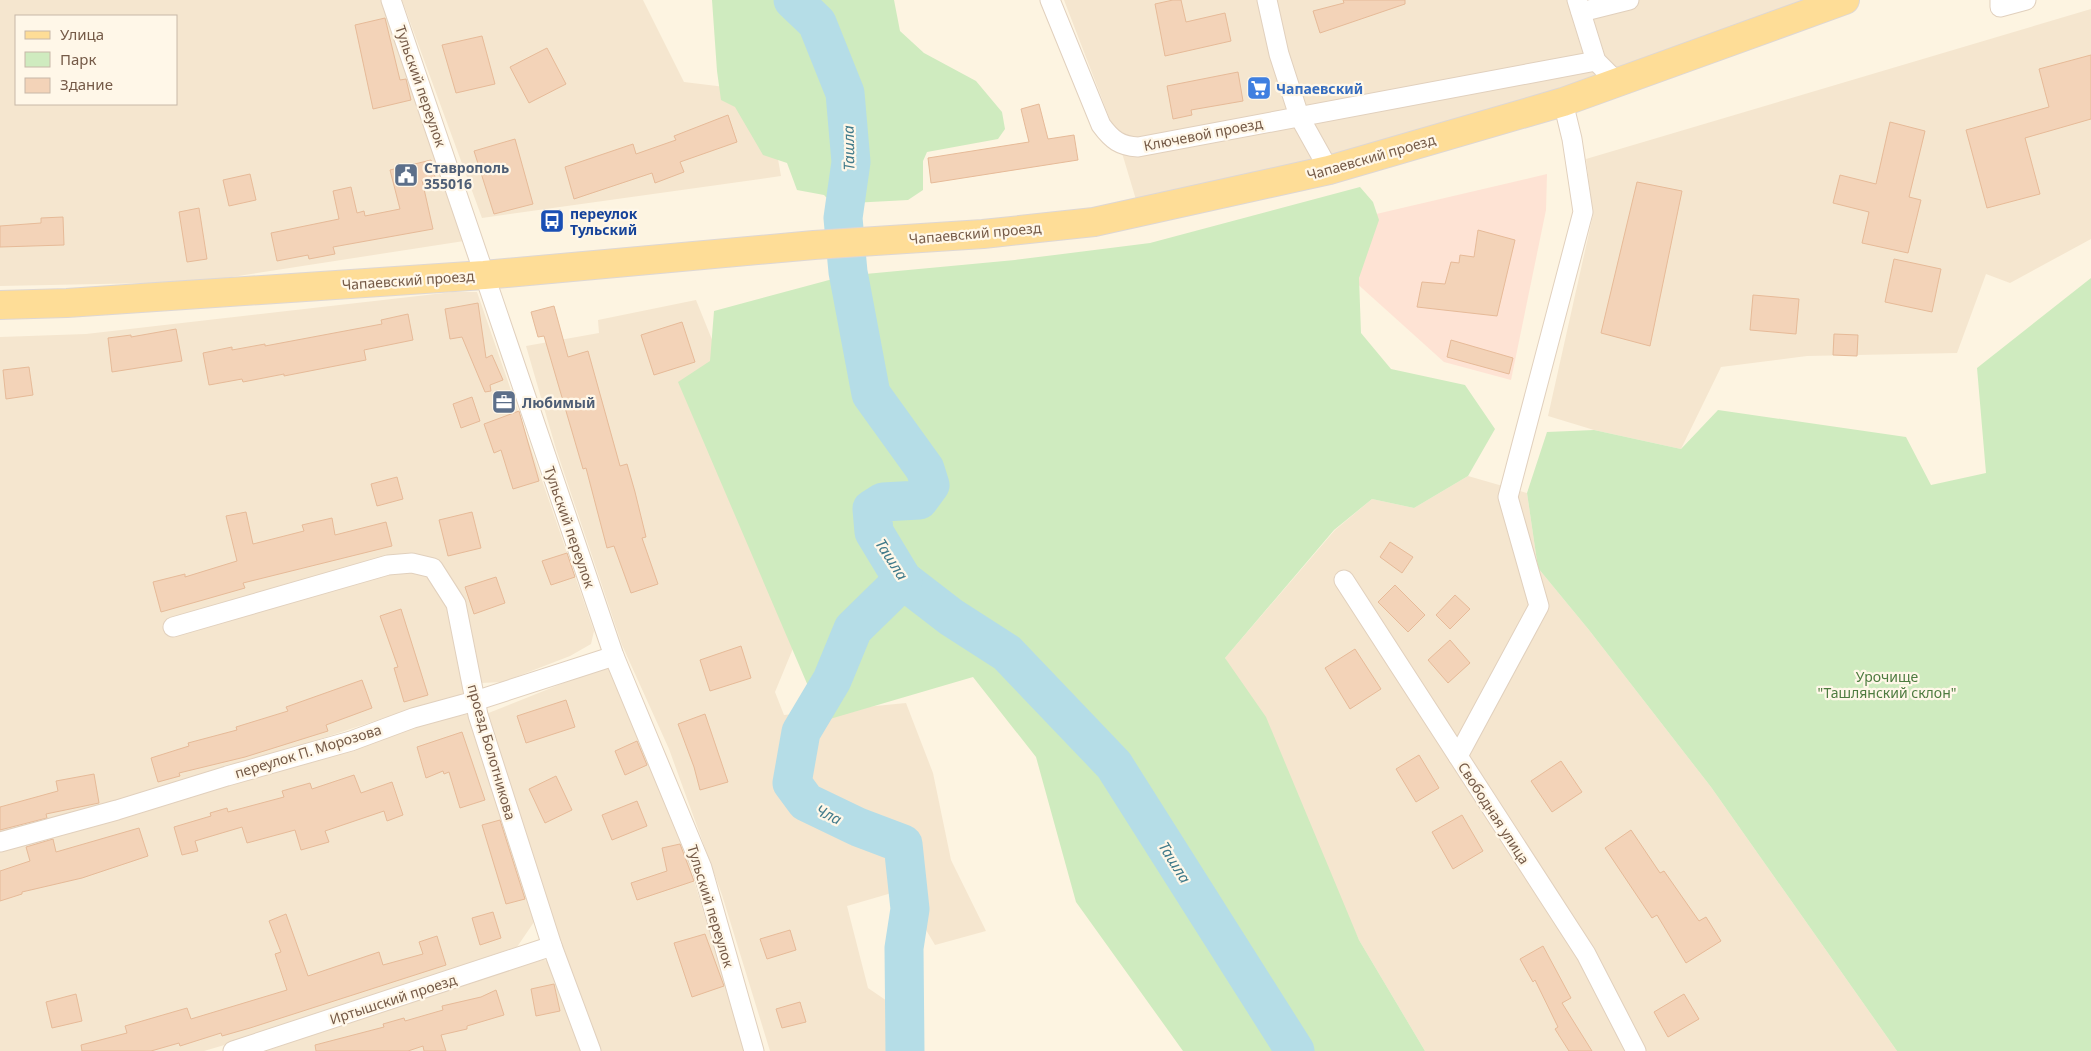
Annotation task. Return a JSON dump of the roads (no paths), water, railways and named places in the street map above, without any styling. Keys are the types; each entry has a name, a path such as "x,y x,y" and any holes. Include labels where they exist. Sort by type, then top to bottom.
{"main road":[{"name":"Чапаевский проезд","path":"0,305 67,303 484,275 814,245 983,234 1094,222 1329,170 1563,102 1845,0"}],"street":[{"name":"Тульский переулок","path":"392,0 614,656 702,868 754,1051"},
{"name":"Ключевой проезд","path":"1050,0 1101,126 1112,139 1125,146 1138,147 1596,61"},
{"path":"1267,0 1279,54 1299,116 1329,170"},
{"path":"1617,82 1596,61 1579,6 1629,0"},
{"path":"2000,0 2000,7 2026,0"},
{"path":"1458,756 1539,606 1508,498 1583,212 1572,139 1563,102"},
{"name":"проезд Болотникова","path":"173,627 388,565 412,562 433,568 456,604 475,701 552,946 591,1051"},
{"name":"Свободная улица","path":"1344,580 1586,954 1636,1051"},
{"name":"переулок П. Морозова","path":"0,842 118,810 227,776 351,741 413,718 475,701 614,656"},
{"name":"Иртышский проезд","path":"233,1051 552,946"}],"waterway":[{"name":"Ташла","path":"793,0 817,23 845,93 851,162 843,218 848,272 871,394 925,469 930,485 919,500 883,502 872,509 874,532 903,580 951,617 1007,653 1114,765 1295,1051"},
{"name":"Чла","path":"903,580 853,629 832,680 801,732 792,783 806,802 858,827 903,844 910,909 904,948 905,1051"}],"place":[{"name":"Чапаевский","path":"1259,88"},
{"name":"Ставрополь 355016","path":"406,175"},
{"name":"переулок Тульский","path":"552,221"},
{"name":"Любимый","path":"504,402"}],"park label":[{"name":"Урочище \"Ташлянский склон\"","path":"1887,684"}]}
